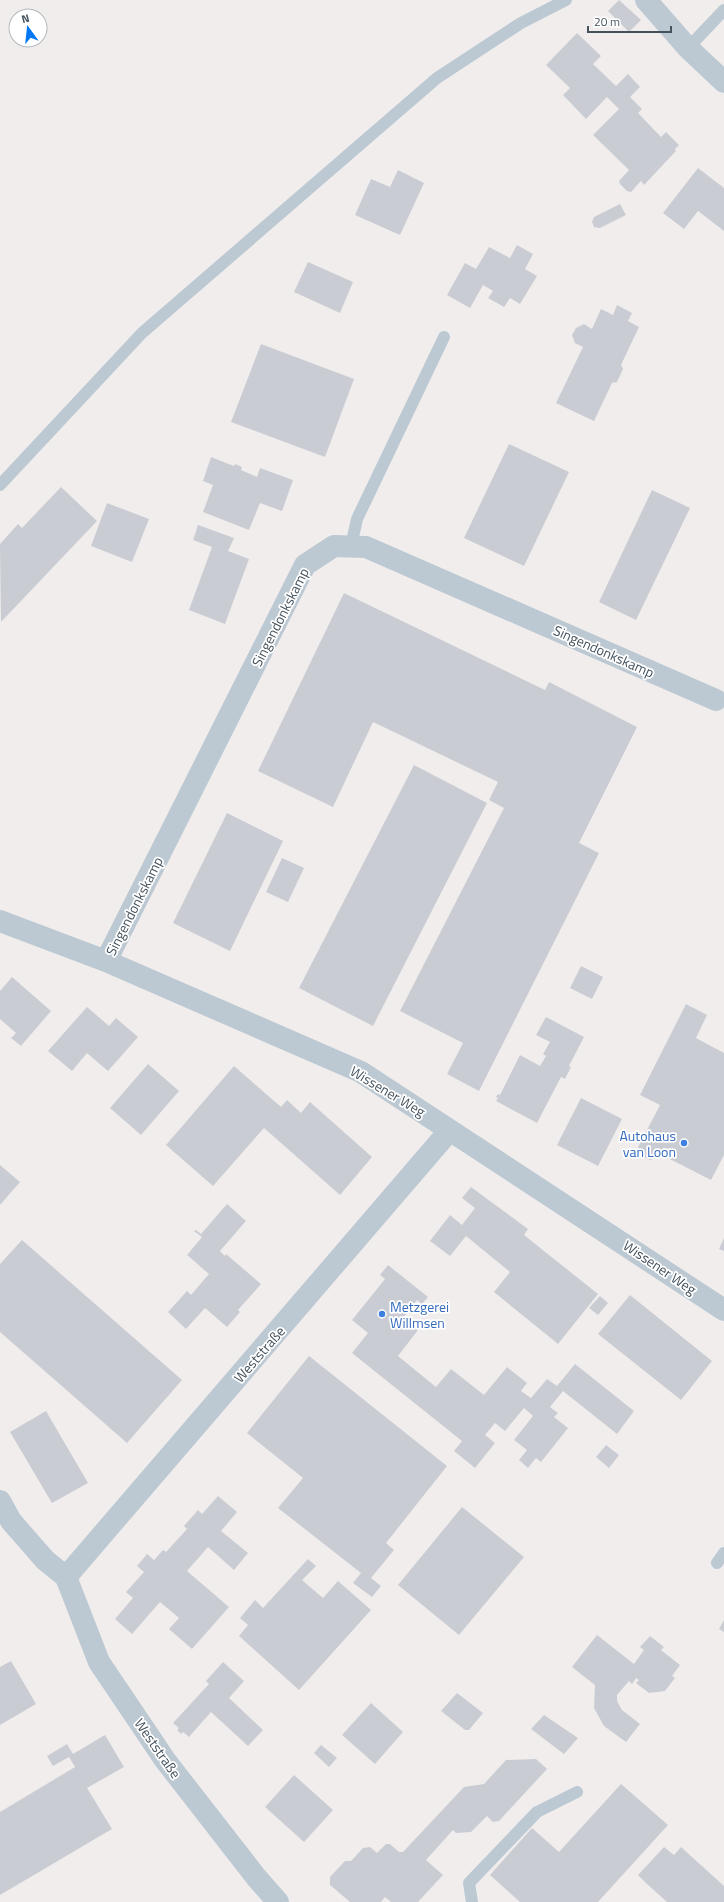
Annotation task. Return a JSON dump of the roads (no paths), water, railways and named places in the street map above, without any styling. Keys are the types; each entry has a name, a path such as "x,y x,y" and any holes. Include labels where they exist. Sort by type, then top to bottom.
{"street":[{"path":"646,0 688,48 724,82"},
{"name":"Singendonkskamp","path":"106,961 305,565 334,546 366,547 720,699"},
{"name":"Wissener Weg","path":"2,924 106,961 361,1072 724,1310"},
{"name":"Weststraße","path":"66,1577 450,1130"},
{"name":"Weststraße","path":"0,1501 11,1521 45,1560 66,1577 99,1662 166,1760 256,1877 278,1902"}],"lane":[{"path":"0,485 142,333 437,78 521,23 566,0"},
{"path":"688,48 724,10"},
{"path":"350,546 357,519 444,337"},
{"path":"472,1902 468,1883 537,1812 577,1792"}],"place":[{"name":"Autohaus van Loon","path":"684,1143"},
{"name":"Metzgerei Willmsen","path":"382,1314"}]}
